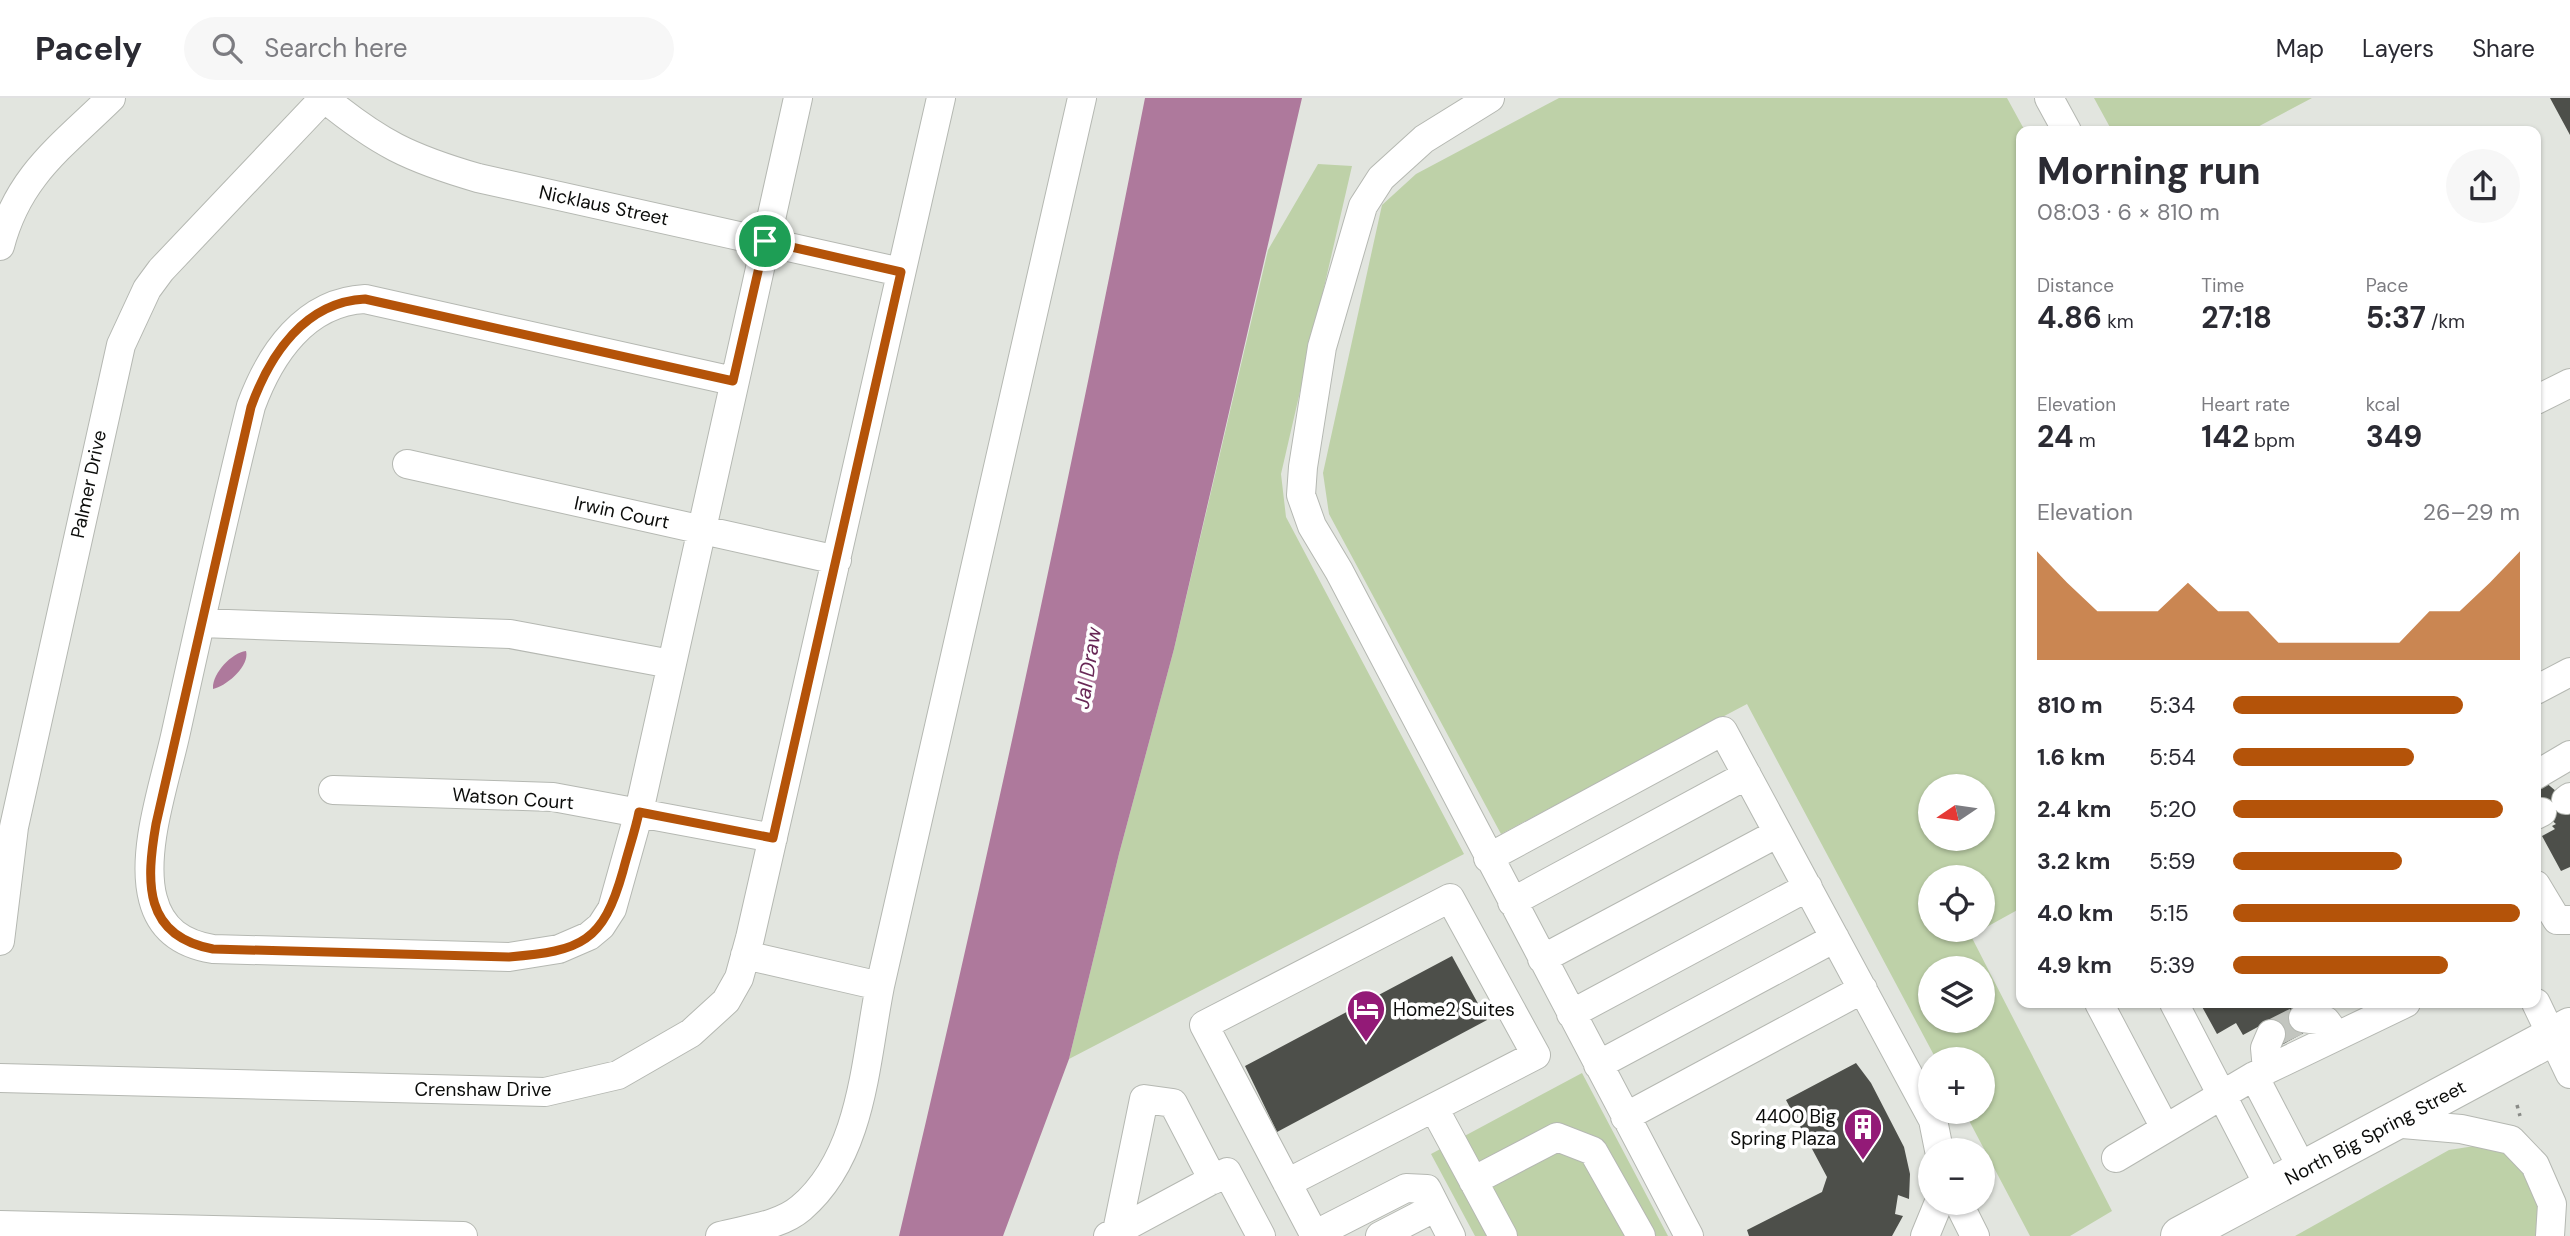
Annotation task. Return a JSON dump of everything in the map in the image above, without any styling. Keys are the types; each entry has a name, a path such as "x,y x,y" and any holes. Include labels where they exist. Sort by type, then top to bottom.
{"highway":[{"name":"North Big Spring Street","path":"2180,1236 2562,1032"}],"street":[{"path":"0,246 12,205 27,181 111,98"},
{"name":"Nicklaus Street","path":"324,98 383,143 424,162 478,178 901,272"},
{"name":"Palmer Drive","path":"0,941 9,807 113,372 130,323 147,289 161,270 324,98"},
{"name":"Crenshaw Drive","path":"0,1078 545,1092 618,1075 704,1024 726,1001 739,978 745,955 941,98"},
{"path":"720,1236 774,1222 800,1209 837,1164 850,1136 880,986 1082,98"},
{"path":"2049,98 2064,126"},
{"path":"733,381 365,299 330,305 305,321 286,343 259,383 237,462 156,824 149,872 157,910 170,931 186,942 213,949 509,957 559,949 589,936 601,926 612,909 639,812 765,241 793,99"},
{"path":"1483,102 1424,139 1381,178 1363,206 1322,347 1301,495 1312,526 1345,583 1689,1236"},
{"path":"2541,398 2570,383"},
{"name":"Irwin Court","path":"407,464 836,560"},
{"path":"201,623 510,635 671,664"},
{"path":"2541,687 2570,671"},
{"path":"1488,858 1723,731 1933,1120 1937,1138"},
{"path":"2541,772 2570,755"},
{"path":"1511,902 1747,775"},
{"name":"Watson Court","path":"333,790 530,795 639,812 773,838"},
{"path":"1542,959 1778,832"},
{"path":"1571,1014 1808,887"},
{"path":"2541,894 2557,920 2570,920"},
{"path":"1287,1183 1536,1055 1450,898 1204,1025 1314,1236 1406,1188 1427,1189 1451,1236"},
{"path":"1598,1065 1835,938"},
{"path":"745,955 880,986"},
{"path":"1625,1116 1863,989"},
{"path":"2102,1008 2165,1129"},
{"path":"2177,1008 2270,1188"},
{"path":"2116,1158 2260,1073 2396,1008"},
{"path":"2540,1008 2562,1032 2570,1074"},
{"path":"2303,1018 2326,1021 2337,1036"},
{"path":"2271,1034 2260,1073 2304,1170"},
{"path":"1113,1234 1144,1099 1172,1103 1213,1180"},
{"path":"1434,1108 1503,1236"},
{"path":"2392,1123 2461,1129 2511,1140 2535,1165 2552,1205 2550,1236"},
{"path":"1473,1181 1558,1137 1593,1151 1641,1236"},
{"path":"1113,1234 1227,1172 1261,1236"},
{"path":"1380,1236 1436,1207"},
{"path":"1925,1236 1934,1215"},
{"path":"1964,1215 1975,1236"},
{"path":"0,1225 463,1236"}],"green space":[{"path":"1559,98 2007,98 2022,126 2016,126 2016,911 1995,922 1995,865 1918,865 1918,942 1974,942 1981,956 1918,956 1918,1025 1747,704 1501,834 1329,514 1323,473 1382,205 1416,174"},
{"path":"2094,98 2312,98 2259,126 2109,126"},
{"path":"1318,164 1352,166 1281,474 1286,517 1464,854 1069,1059 1119,854 1174,649 1268,250"},
{"path":"1995,983 2112,1211 2070,1236 2030,1236 1995,1170 1995,1138 1978,1138 1971,1124 1995,1124 1995,1047 1930,1047 1922,1033 1995,1033"},
{"path":"1582,1073 1668,1236 1475,1236 1431,1154"},
{"path":"2481,1145 2508,1152 2526,1168 2539,1201 2541,1236 2295,1236 2449,1150"}],"water":[{"name":"Jal Draw","path":"1145,98 1302,98 1174,649 1119,854 1069,1059 1003,1236 899,1236 1028,668"},
{"path":"246,651 241,669 225,684 213,689 216,677 224,665 234,656"}],"building":[{"path":"2550,98 2570,98 2570,135"},
{"path":"2544,781 2570,803 2570,867 2561,871 2542,836 2555,829 2552,826 2556,824 2541,811 2541,782"},
{"name":"Home2 Suites","path":"1452,956 1487,1020 1277,1132 1245,1066"},
{"path":"2203,1008 2297,1008 2309,1030 2278,1047 2265,1023 2243,1035 2236,1023 2217,1034"},
{"name":"4400 Big Spring Plaza","path":"1856,1063 1871,1083 1904,1147 1910,1174 1909,1199 1898,1195 1895,1214 1903,1216 1892,1236 1749,1236 1747,1230 1822,1192 1827,1177 1786,1100"}],"tunnel":[{"path":"2271,1034 2303,1018"}],"place":[{"name":"Home2 Suites","path":"1366,1043"},
{"name":"4400 Big Spring Plaza","path":"1863,1161"}],"route":[{"path":"765,241 901,272 773,838 639,812 612,909 601,926 576,943 539,955 509,957 213,949 194,945 177,937 163,922 150,887 149,872 156,824 251,407 259,383 286,343 305,321 330,305 365,299 733,381 765,241"}]}
